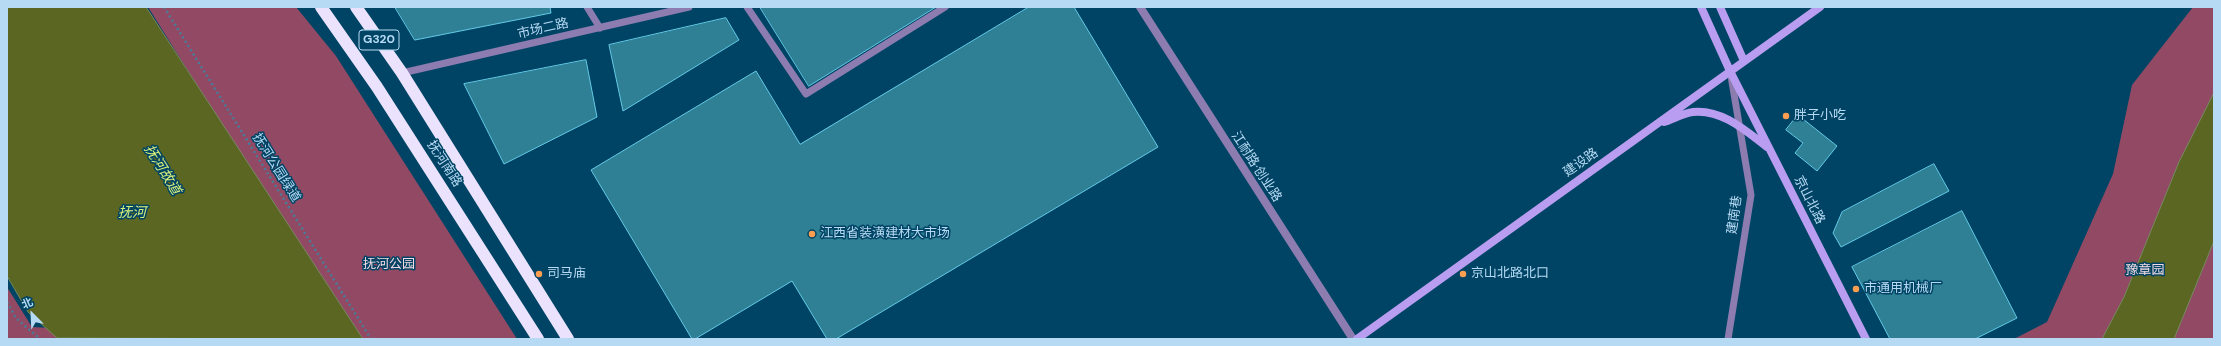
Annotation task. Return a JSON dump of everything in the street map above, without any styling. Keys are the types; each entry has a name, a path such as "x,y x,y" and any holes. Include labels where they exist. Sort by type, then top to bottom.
{"highway":[{"name":"抚河南路","path":"321,7 377,87 538,339"},
{"name":"抚河南路","path":"356,7 402,73 568,339"}],"main road":[{"name":"京山北路","path":"1701,7 1730,71 1866,339"},
{"path":"1720,7 1744,61"},
{"name":"建设路","path":"1357,339 1820,7"},
{"path":"1654,126 1693,112 1714,114 1739,126 1770,149"}],"street":[{"name":"江耐路·创业路","path":"1140,7 1353,339"}],"lane":[{"path":"587,7 600,28"},
{"name":"市场二路","path":"402,73 689,7"},
{"path":"747,7 806,94 945,7"},
{"name":"建南巷","path":"1728,339 1752,195 1730,71"}],"path":[{"name":"抚河公园绿道","path":"164,7 370,339"},
{"path":"7,302 16,318 40,339"}],"green space":[{"name":"抚河公园","path":"148,7 296,7 336,56 517,339 356,339"},
{"name":"豫章园","path":"2193,7 2214,7 2214,339 2014,339 2047,322 2113,174 2132,85"},
{"path":"7,287 32,327 92,330 121,339 7,339"}],"water":[{"name":"抚河","path":"7,7 146,7 363,339 57,338 28,312 7,276"},
{"path":"2214,93 2214,241 2174,339 2102,339 2124,297 2179,162"}],"building":[{"path":"395,7 550,7 551,13 415,40"},
{"path":"760,7 936,7 809,86"},
{"path":"1029,7 1074,7 1158,147 836,339 827,339 792,281 695,339 692,339 591,170 756,71 800,144"},
{"path":"726,18 739,40 623,111 609,45"},
{"path":"586,60 597,117 504,164 464,84"},
{"path":"1798,115 1837,146 1817,171 1795,153 1803,143 1786,130"},
{"path":"1934,164 1949,191 1841,247 1833,233 1842,212"},
{"path":"1962,211 2017,318 1975,339 1890,339 1852,267"}],"place":[{"name":"胖子小吃","path":"1786,116"},
{"name":"江西省装潢建材大市场","path":"812,234"},
{"name":"司马庙","path":"539,274"},
{"name":"京山北路北口","path":"1463,274"},
{"name":"市通用机械厂","path":"1856,289"}],"water label":[{"name":"抚河故道","path":"162,170"}]}
